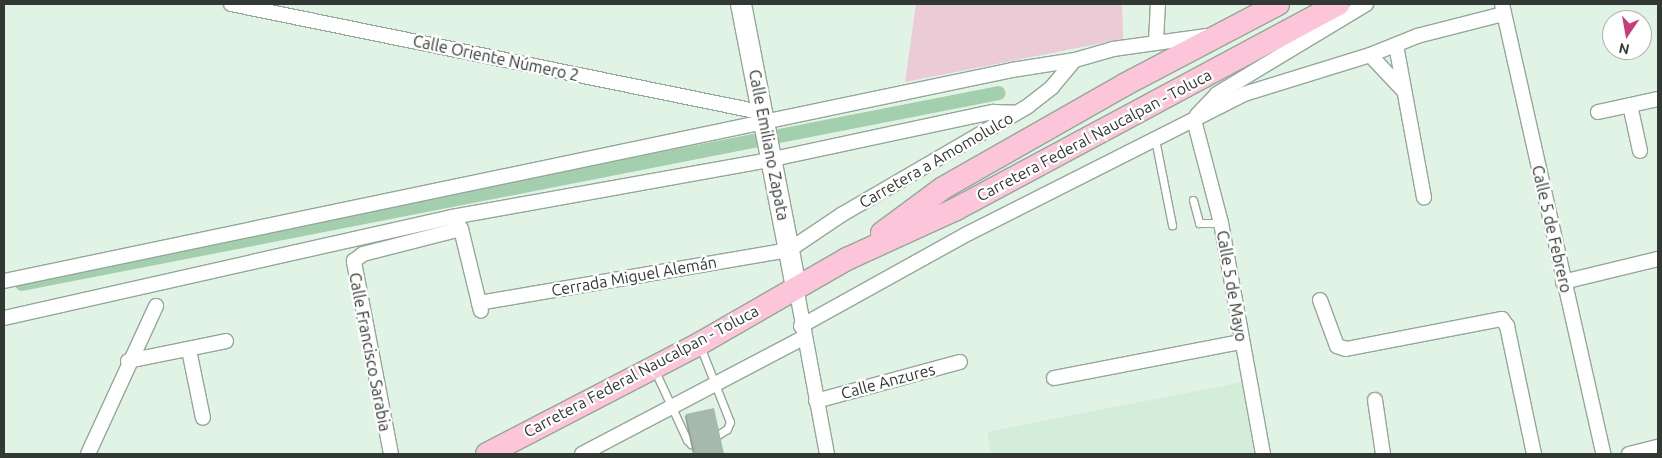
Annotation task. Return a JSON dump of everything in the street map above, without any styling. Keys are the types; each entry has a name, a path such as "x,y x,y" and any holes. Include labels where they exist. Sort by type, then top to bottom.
{"main road":[{"name":"Carretera Federal Naucalpan - Toluca","path":"847,259 943,188 1278,4"},
{"name":"Carretera Federal Naucalpan - Toluca","path":"498,452 653,366 699,344 847,259 956,209 1338,4"}],"street":[{"name":"Calle Oriente Número 2","path":"231,4 767,135"},
{"name":"Calle Emiliano Zapata","path":"741,4 796,287"},
{"path":"1156,40 1158,4"},
{"path":"1194,120 1202,108 1217,94 1366,4"},
{"path":"582,454 715,384 904,268 1244,94 1370,55 1417,36 1503,8"},
{"name":"Calle 5 de Febrero","path":"1503,8 1602,454"},
{"path":"4,318 452,217 767,135 1156,40 1202,36 1230,29"},
{"path":"1396,45 1424,197"},
{"path":"1370,55 1403,90"},
{"name":"Carretera a Amomolulco","path":"789,250 841,215 1016,113 1052,88 1075,60"},
{"path":"1598,112 1658,99"},
{"path":"1630,105 1640,150"},
{"path":"4,281 767,135 993,112 1016,113"},
{"name":"Calle 5 de Mayo","path":"1194,120 1221,223 1263,454"},
{"path":"452,217 461,229"},
{"name":"Cerrada Miguel Alemán","path":"461,229 480,307 789,250"},
{"name":"Calle Francisco Sarabia","path":"391,454 353,266 355,257 461,229"},
{"path":"1563,282 1658,259"},
{"path":"796,287 802,332 827,454"},
{"path":"1320,300 1337,346 1346,349 1502,319 1506,326 1534,454"},
{"path":"88,454 128,361 156,306"},
{"path":"128,361 226,342"},
{"path":"1054,378 1242,342"},
{"path":"189,350 203,418"},
{"name":"Calle Anzures","path":"816,400 960,362"},
{"path":"1375,400 1383,454"},
{"path":"1629,454 1658,447"}],"lane":[{"path":"1155,139 1172,224"},
{"path":"1194,200 1199,223 1221,223"},
{"path":"653,366 689,443 701,444 728,429 730,422 699,344"}],"shaded area":[{"path":"916,4 1122,4 1123,39 905,82"},
{"path":"1242,382 1254,454 991,454 987,432"}],"building":[{"path":"714,408 724,454 695,454 686,414"}],"waterway":[{"path":"22,284 999,93"}]}
